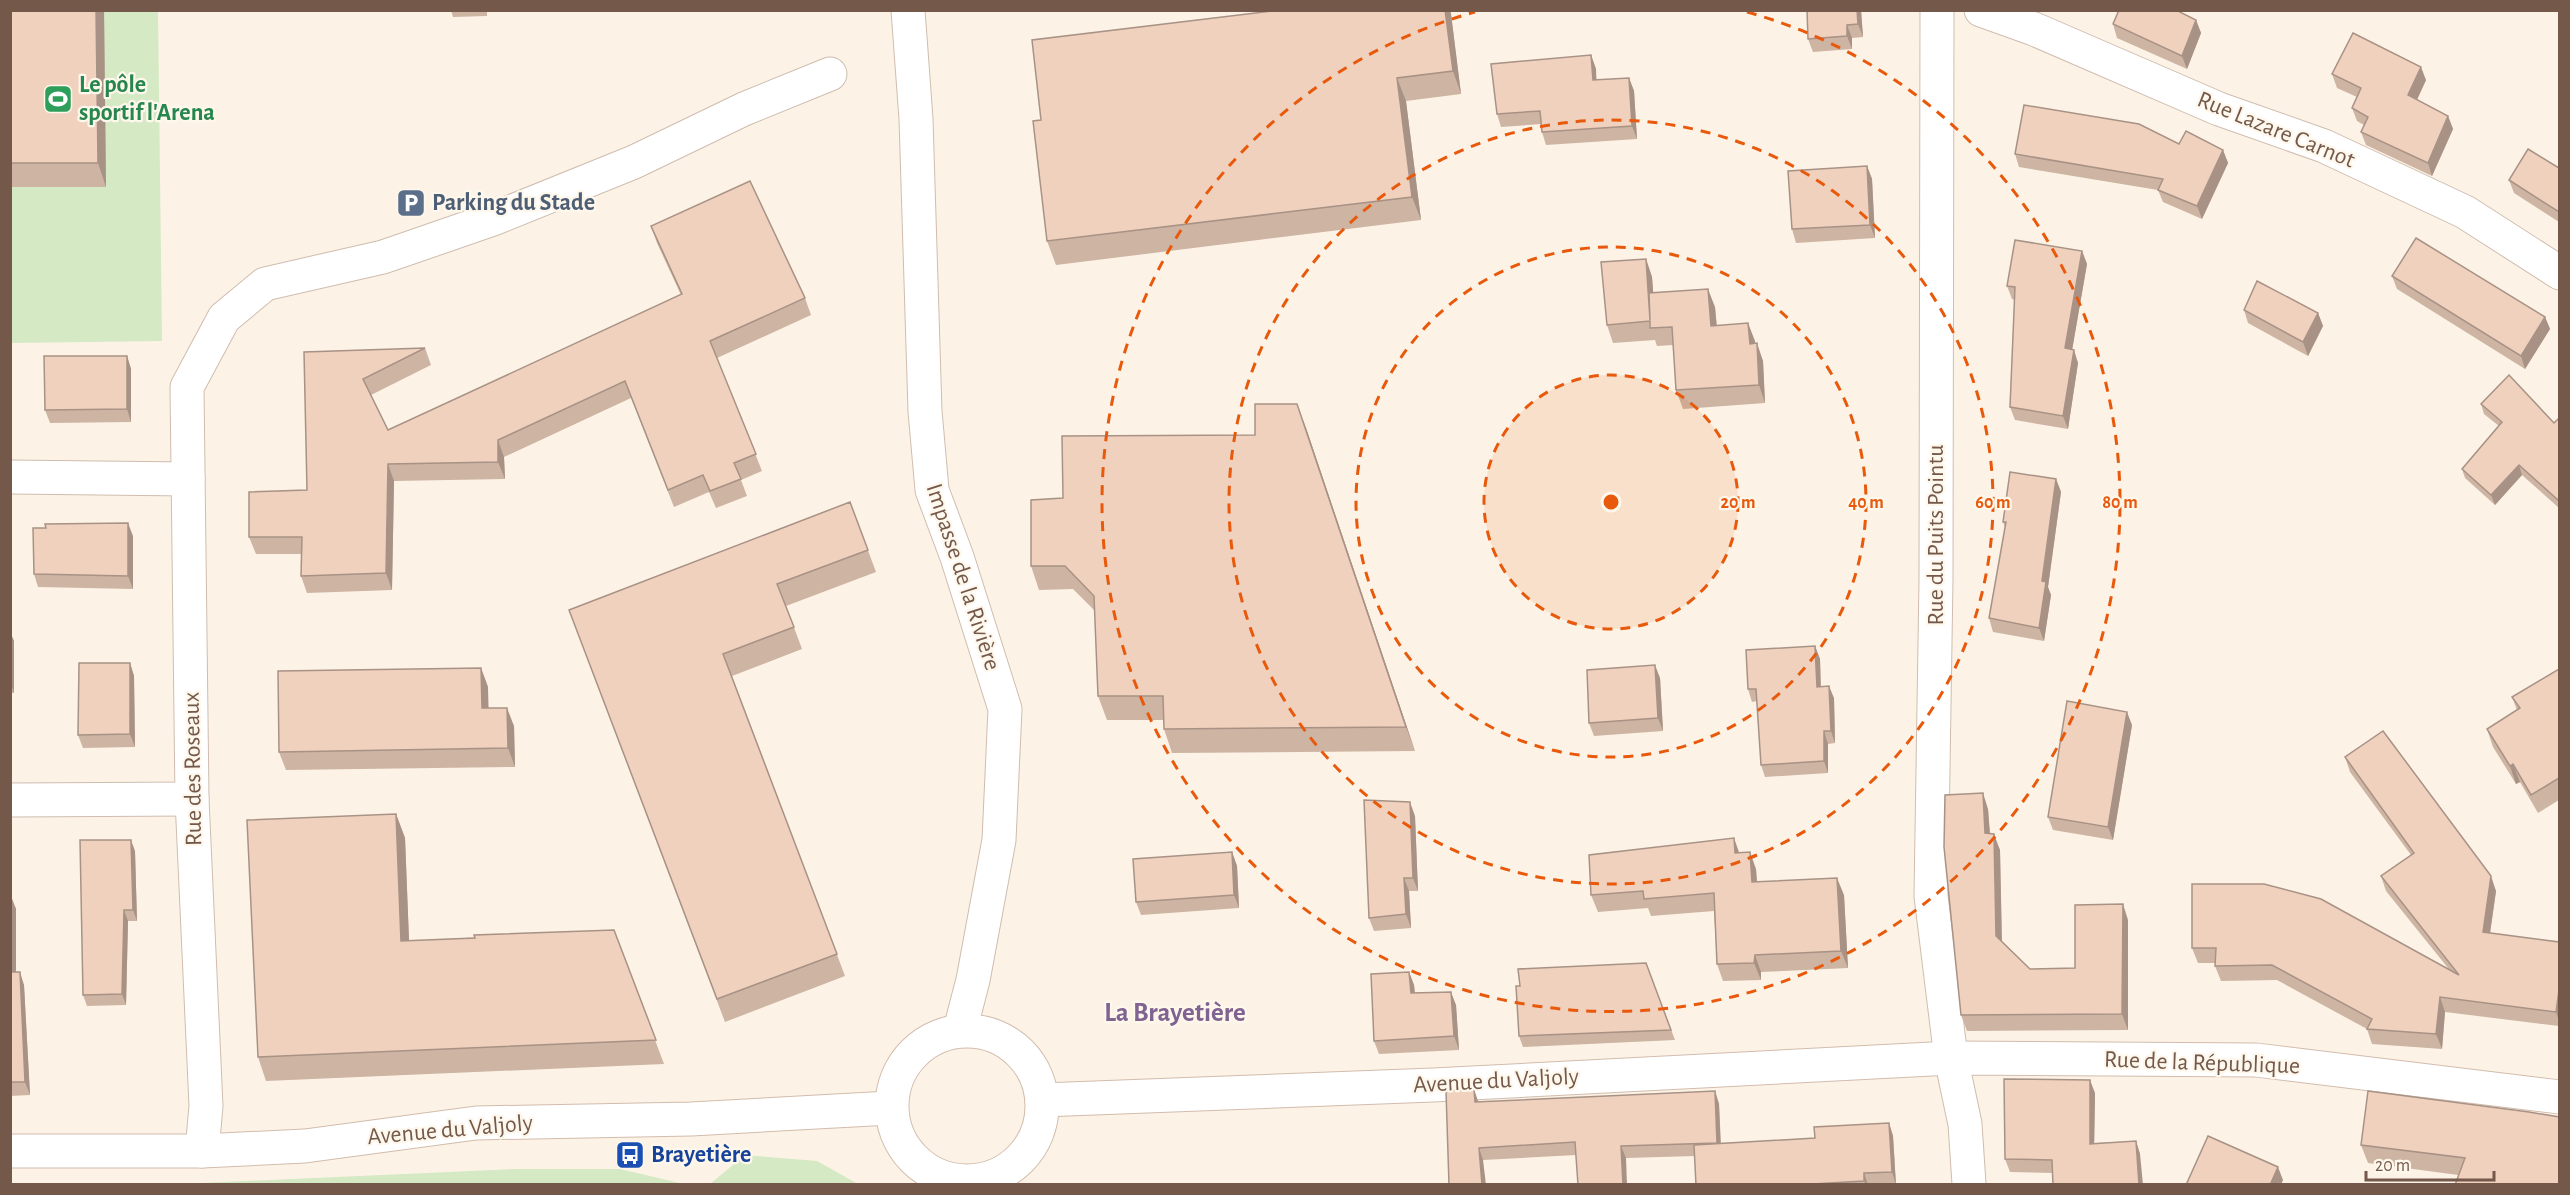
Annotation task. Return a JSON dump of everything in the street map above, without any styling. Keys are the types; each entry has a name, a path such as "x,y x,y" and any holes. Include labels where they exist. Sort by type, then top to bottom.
{"street":[{"name":"Impasse de la Rivière","path":"908,10 916,119 925,411 932,490 957,557 1005,709 999,840 974,980 960,1030"},
{"name":"Rue du Puits Pointu","path":"1938,10 1936,567 1931,896 1950,1058 1965,1124 1969,1185"},
{"name":"Rue Lazare Carnot","path":"1981,10 2034,29 2219,109 2324,146 2464,212 2559,273"},
{"name":"Rue des Roseaux","path":"202,1151 206,1106 192,799 187,387 224,318 265,284 383,257 493,219 634,162 744,109 830,74"},
{"path":"10,477 188,479"},
{"path":"10,800 192,799"},
{"path":"960,1030 984,1032 1006,1041 1025,1057 1033,1070 1042,1101 1040,1123 1032,1145 1018,1162 999,1175 977,1183 950,1180 926,1170 907,1152 894,1129 890,1108 894,1081 905,1061 920,1046 939,1035 960,1030"},
{"name":"Rue de la République","path":"1950,1058 2256,1060 2559,1097"},
{"name":"Avenue du Valjoly","path":"1042,1101 1433,1085 1950,1058"},
{"name":"Avenue du Valjoly","path":"10,1151 202,1151 305,1146 476,1123 691,1119 890,1108"}],"green space":[{"path":"10,11 158,11 162,341 11,343"},
{"path":"745,1155 817,1161 858,1184 710,1184"},
{"path":"514,1169 620,1169 684,1184 179,1184"}],"building":[{"name":"Le pôle sportif l'Arena","path":"10,10 96,10 98,163 10,163"},
{"path":"1280,10 1445,10 1453,71 1397,78 1412,197 1047,241 1033,121 1041,120 1032,40"},
{"path":"1807,10 1857,10 1858,24 1847,25 1847,36 1808,39"},
{"path":"2119,10 2176,10 2196,20 2182,56 2113,24"},
{"path":"2353,33 2421,67 2408,95 2448,116 2428,163 2361,132 2368,117 2352,108 2361,88 2332,74"},
{"path":"1591,55 1593,80 1629,78 1632,126 1542,132 1540,111 1497,114 1491,64"},
{"path":"2024,105 2139,124 2179,144 2186,131 2223,150 2197,206 2158,190 2163,179 2015,154"},
{"path":"2528,149 2559,168 2559,212 2509,180"},
{"path":"1867,166 1870,225 1792,229 1788,171"},
{"path":"750,181 805,298 710,341 756,454 734,463 741,479 710,491 703,475 668,490 625,381 498,440 498,462 388,464 386,573 301,576 302,537 249,537 249,492 307,490 304,352 425,348 363,379 388,430 682,294 651,226"},
{"path":"2416,238 2545,317 2521,356 2392,276"},
{"path":"2015,240 2082,251 2065,348 2074,350 2063,416 2010,407 2015,287 2007,286"},
{"path":"1646,259 1650,320 1649,293 1708,289 1711,326 1748,323 1750,344 1757,343 1759,385 1676,390 1672,327 1650,328 1650,321 1607,325 1601,262"},
{"path":"2257,281 2318,313 2303,342 2244,310"},
{"path":"44,356 127,356 127,409 45,410"},
{"path":"2509,375 2554,423 2559,418 2558,500 2519,465 2491,495 2462,469 2502,422 2481,404"},
{"path":"1255,404 1297,404 1406,727 1164,729 1163,696 1098,696 1094,596 1065,566 1031,566 1031,500 1063,498 1062,436 1255,435"},
{"path":"2010,472 2056,479 2042,581 2046,582 2039,628 1989,618 2006,522 2003,522"},
{"path":"850,502 868,550 777,584 794,627 723,654 837,954 717,999 569,610"},
{"path":"128,523 128,576 34,574 33,528 46,528 45,524"},
{"path":"1815,646 1817,687 1829,686 1831,731 1824,731 1824,761 1761,765 1756,689 1748,689 1746,650"},
{"path":"79,663 130,663 130,734 78,735"},
{"path":"1655,665 1658,718 1589,723 1587,670"},
{"path":"481,668 482,708 507,708 508,748 279,752 278,671"},
{"path":"2559,669 2559,778 2531,795 2513,764 2510,766 2487,729 2520,708 2512,697"},
{"path":"2067,701 2127,712 2108,827 2048,817"},
{"path":"2383,731 2491,876 2483,932 2559,942 2559,990 2556,1012 2440,997 2436,1034 2367,1029 2372,1019 2272,965 2215,966 2216,948 2192,948 2192,884 2264,884 2321,899 2459,975 2381,876 2414,853 2345,757"},
{"path":"1983,793 1985,833 1994,834 1996,936 2030,969 2075,968 2075,905 2123,904 2122,1014 1961,1015 1944,847 1945,795"},
{"path":"1364,800 1410,802 1413,878 1404,878 1406,914 1369,918"},
{"path":"396,814 401,941 475,938 474,935 614,930 656,1040 258,1057 247,820"},
{"path":"1734,838 1735,853 1750,852 1752,882 1837,878 1841,951 1755,955 1754,963 1717,964 1714,893 1644,899 1643,891 1591,895 1589,855"},
{"path":"80,840 131,840 133,910 124,910 122,994 83,995"},
{"path":"1232,852 1234,895 1136,902 1133,859"},
{"path":"10,896 11,972 20,972 25,1082 10,1082"},
{"path":"1646,963 1671,1030 1519,1036 1516,986 1520,986 1518,969"},
{"path":"1409,972 1411,993 1451,992 1454,1036 1374,1041 1371,974"},
{"path":"2004,1079 2090,1080 2090,1144 2136,1141 2139,1185 2053,1185 2052,1160 2005,1159"},
{"path":"1474,1089 1475,1102 1715,1091 1717,1143 1621,1146 1623,1185 1578,1185 1575,1142 1479,1148 1482,1185 1449,1185 1446,1091"},
{"path":"2368,1091 2559,1117 2559,1185 2455,1185 2465,1158 2361,1145"},
{"path":"1889,1123 1892,1172 1864,1173 1864,1181 1795,1185 1696,1185 1694,1145 1815,1138 1814,1127"},
{"path":"2208,1136 2278,1167 2270,1185 2186,1185"}],"place":[{"name":"Le pôle sportif l'Arena","path":"58,99"},
{"name":"Parking du Stade","path":"411,203"},
{"name":"Brayetière","path":"630,1155"}],"district":[{"name":"La Brayetière","path":"1175,1012"}]}
